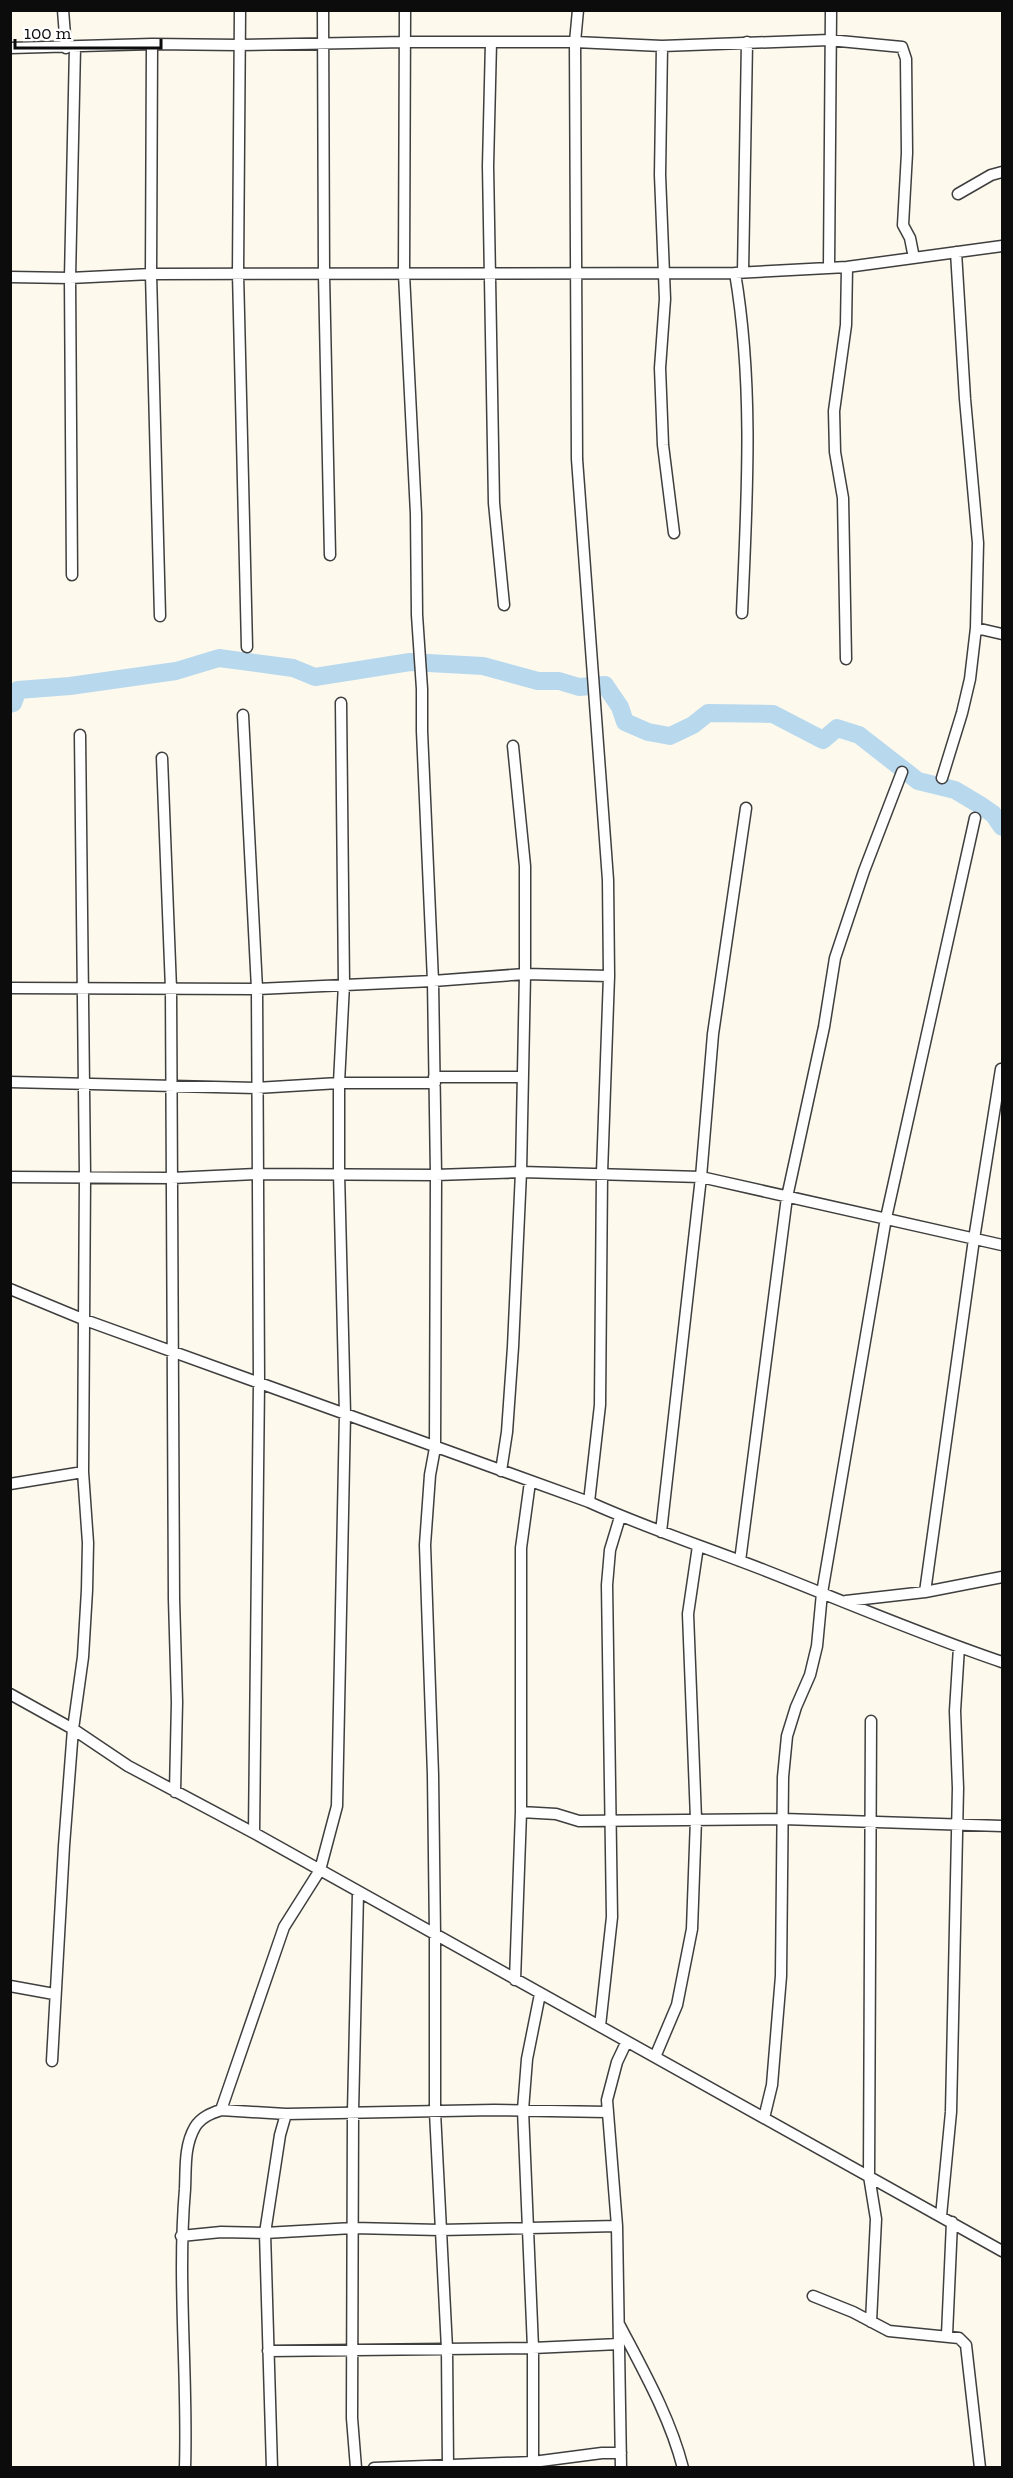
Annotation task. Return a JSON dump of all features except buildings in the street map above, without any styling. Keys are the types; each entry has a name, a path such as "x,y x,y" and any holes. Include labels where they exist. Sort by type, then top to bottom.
{"street":[{"path":"63,10 71,48 72,575"},
{"path":"240,10 238,273 247,647"},
{"path":"323,10 324,275 330,555"},
{"path":"405,10 404,274 416,514 417,615 422,689 435,1080 435,1448 430,1475 425,1545 435,1935 435,2112 447,2349 448,2466"},
{"path":"578,10 575,42 578,459 608,880 609,976 602,1173 600,1406 589,1502"},
{"path":"829,268 831,10"},
{"path":"10,48 152,44 406,42 575,42 662,46 829,40 902,47 906,59 907,153 903,225 910,238 914,258"},
{"path":"491,42 489,274 494,503 504,604"},
{"path":"742,613 748,491 747,381 739,273 747,42"},
{"path":"152,44 151,274 160,616"},
{"path":"662,46 660,175 665,299 660,368 663,434 674,533"},
{"path":"958,194 991,175 1002,172"},
{"path":"10,277 70,278 238,273 324,275 739,273 847,267 1002,246"},
{"path":"942,778 970,679 976,628 977,516 965,399 956,252"},
{"path":"846,659 843,498 835,452 834,411 846,325 847,267"},
{"path":"976,628 1002,634"},
{"path":"221,2110 284,1927 320,1870 337,1806 345,1414 339,1173 339,1083 344,984 341,703"},
{"path":"243,715 257,989 256,1174 259,1382 254,1833"},
{"path":"52,2061 54,1994 87,1590 87,1512 83,1472 85,1176 81,987 80,735"},
{"path":"501,1471 507,1432 513,1347 521,1172 525,974 525,866 513,746"},
{"path":"162,758 171,989 174,1587 177,1702 175,1792"},
{"path":"740,1561 787,1197 824,1027 835,958 864,871 902,772"},
{"path":"661,1532 701,1177 713,1034 746,808"},
{"path":"764,2118 772,2085 778,2021 783,1777 787,1736 796,1707 810,1675 817,1646 822,1593 886,1218 975,818"},
{"path":"10,988 257,989 433,981 525,974 609,976"},
{"path":"925,1592 974,1239 1001,1069"},
{"path":"10,1082 171,1084 256,1088 523,1077"},
{"path":"10,1178 85,1176 172,1178 339,1173 436,1175 521,1172 701,1177 1002,1245"},
{"path":"10,1289 85,1320 589,1502 620,1517 1002,1662"},
{"path":"10,1484 83,1472"},
{"path":"515,1980 520,1812 521,1548 530,1482"},
{"path":"600,2026 612,1917 607,1585 610,1550 620,1517"},
{"path":"655,2057 678,2005 692,1929 696,1819 688,1614 698,1546"},
{"path":"842,1601 925,1592 1002,1577"},
{"path":"941,2216 951,2112 958,1788 955,1711 959,1647"},
{"path":"10,1694 74,1728 128,1766 254,1833 600,2026 626,2043 1002,2251"},
{"path":"871,1721 869,2176 876,2219 871,2322"},
{"path":"520,1812 556,1814 579,1821 783,1819 1002,1826"},
{"path":"356,2468 352,2418 352,2112 358,1893"},
{"path":"10,1986 54,1994"},
{"path":"533,2465 533,2348 526,2228 523,2110 527,2059 540,1994"},
{"path":"621,2468 617,2226 607,2100 612,2078 626,2043"},
{"path":"186,2468 187,2406 183,2358 180,2236 188,2147 195,2126 201,2120 221,2110 286,2114 523,2110 607,2112"},
{"path":"272,2468 265,2233 280,2135 286,2114"},
{"path":"947,2335 952,2222"},
{"path":"180,2236 220,2232 265,2233 353,2228 440,2230 617,2226"},
{"path":"813,2296 889,2331 947,2335 959,2338 966,2345 980,2468"},
{"path":"618,2321 657,2398 683,2468"},
{"path":"268,2351 533,2348 619,2344"},
{"path":"374,2468 533,2465 602,2453 621,2453"}],"waterway":[{"path":"10,704 13,703 18,690 70,686 176,671 219,658 293,668 315,677 410,662 483,666 538,681 559,681 579,687 605,685 620,707 625,722 648,732 670,736 693,725 708,713 773,714 823,740 837,728 859,735 918,781 955,790 993,814 1002,827"}]}
